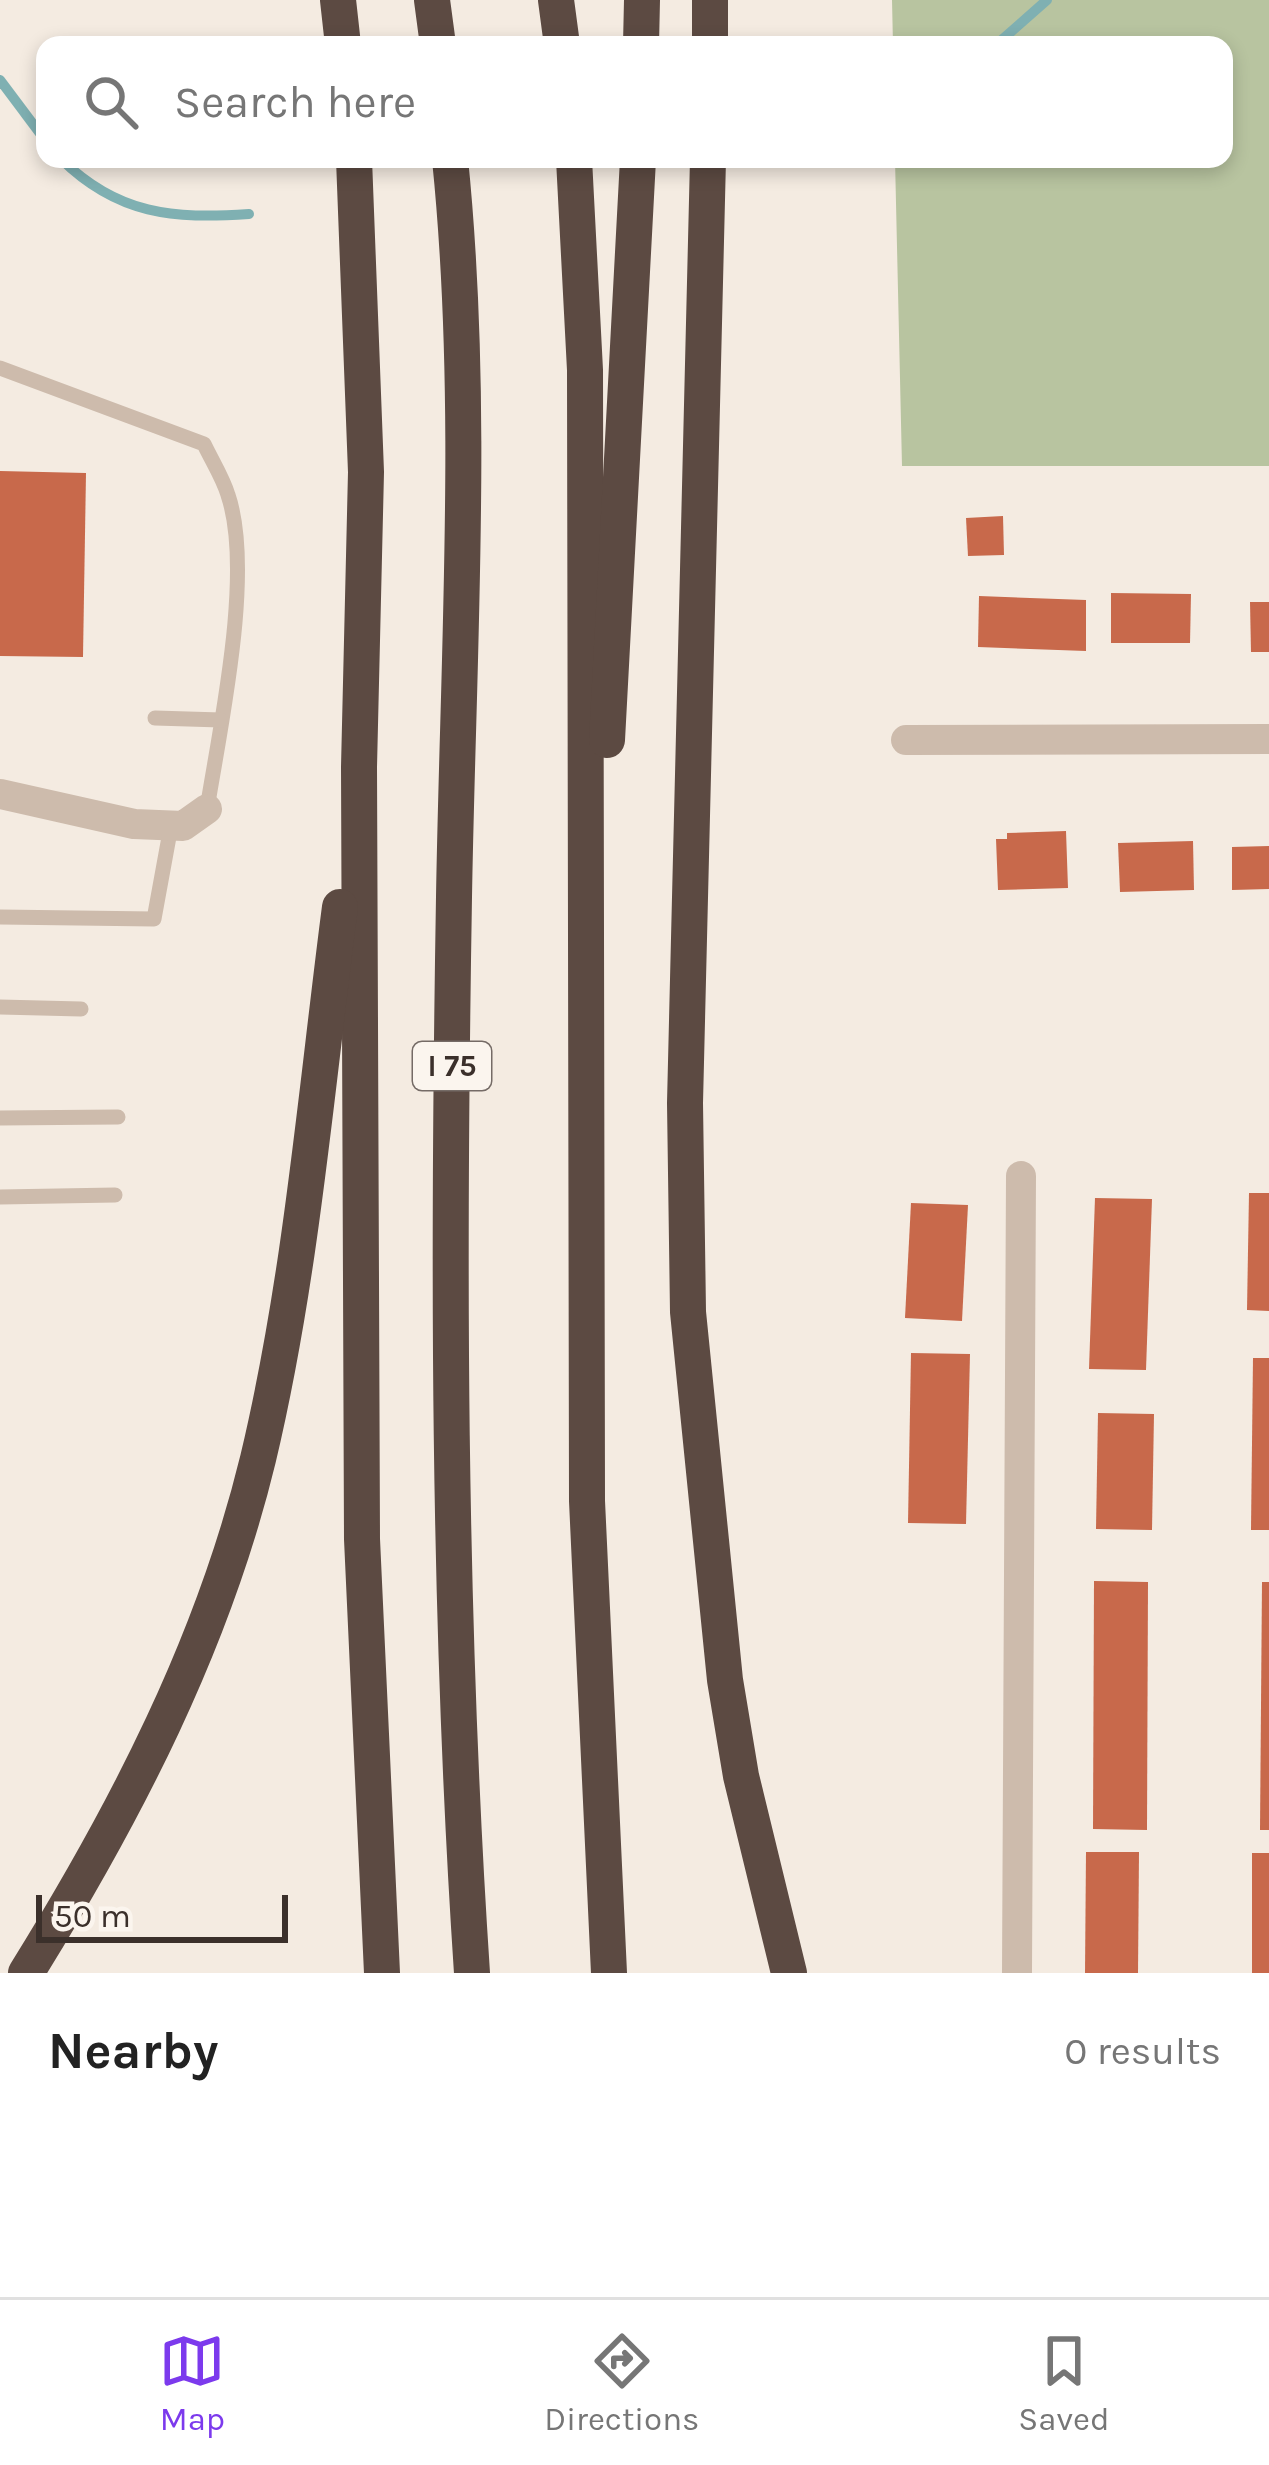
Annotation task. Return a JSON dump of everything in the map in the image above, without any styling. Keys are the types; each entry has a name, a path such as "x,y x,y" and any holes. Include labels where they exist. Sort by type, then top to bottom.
{"highway":[{"path":"338,0 343,36"},
{"path":"432,0 437,36"},
{"path":"556,0 561,36"},
{"path":"641,36 642,0"},
{"path":"710,0 710,36"},
{"path":"354,168 366,472 359,767 362,1539 382,1973"},
{"name":"I 75","path":"450,168 462,463 450,1475 455,1684 472,1973"},
{"path":"574,168 585,370 586,1501 609,1973"},
{"path":"586,1072 623,503 638,168"},
{"path":"708,168 686,1079 688,1312 724,1680 741,1776 789,1973"},
{"path":"26,1973 126,1801 187,1676 257,1460 285,1325 359,767"}],"street":[{"path":"906,740 1269,739"},
{"path":"0,794 134,824 183,826 207,809"},
{"path":"1017,1973 1022,1176"}],"lane":[{"path":"0,368 204,444 230,497 236,561 207,809"},
{"path":"155,718 220,720"},
{"path":"0,917 154,919 171,826"},
{"path":"0,1007 81,1009"},
{"path":"0,1118 118,1117"},
{"path":"0,1197 115,1195"}],"green space":[{"path":"892,0 1269,0 1269,466 902,466 895,168 1233,168 1233,36 893,36"}],"building":[{"path":"0,471 86,473 83,657 0,656"},
{"path":"1003,516 1004,555 968,556 966,518"},
{"path":"1111,593 1191,594 1190,643 1111,643"},
{"path":"979,596 1086,600 1086,651 978,647"},
{"path":"1250,602 1269,602 1269,652 1251,652"},
{"path":"1066,831 1068,888 998,890 996,839 1007,839 1007,833"},
{"path":"1193,841 1194,890 1120,892 1118,843"},
{"path":"1269,846 1269,889 1232,890 1232,847"},
{"path":"1249,1193 1269,1193 1269,1311 1247,1310"},
{"path":"1095,1198 1152,1199 1146,1370 1089,1369"},
{"path":"911,1203 968,1205 962,1321 905,1318"},
{"path":"911,1353 970,1354 966,1524 908,1523"},
{"path":"1253,1358 1269,1358 1269,1530 1251,1530"},
{"path":"1098,1413 1154,1414 1152,1530 1096,1529"},
{"path":"1094,1581 1148,1582 1147,1830 1093,1829"},
{"path":"1262,1582 1269,1582 1269,1830 1260,1830"},
{"path":"1086,1852 1139,1852 1138,1973 1085,1973"},
{"path":"1252,1853 1269,1853 1269,1973 1252,1973"}],"waterway":[{"path":"1006,36 1047,0"},
{"path":"0,80 36,128"},
{"path":"71,168 104,192 148,209 171,214 249,214"}]}
